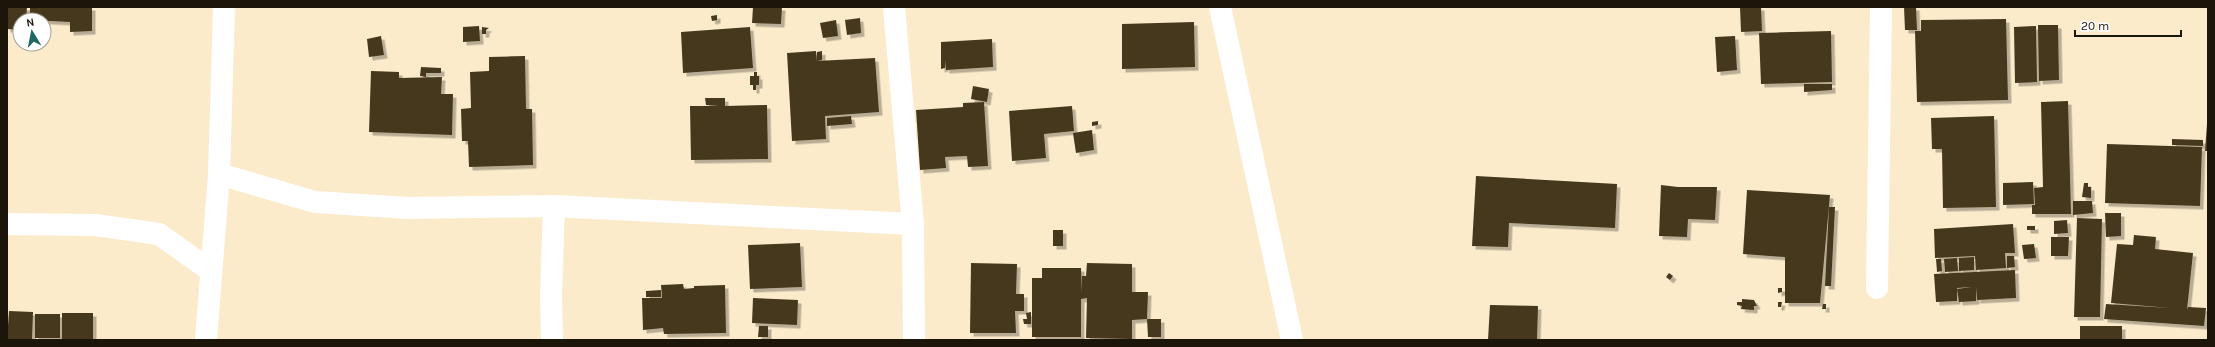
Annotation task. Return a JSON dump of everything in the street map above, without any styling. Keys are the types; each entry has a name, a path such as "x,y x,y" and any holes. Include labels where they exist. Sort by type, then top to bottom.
{"street":[{"path":"206,340 219,174 224,7"},
{"path":"894,7 913,224 914,340"},
{"path":"1220,7 1292,340"},
{"path":"1877,288 1881,7"},
{"path":"219,174 315,202 408,208 554,206 913,224"},
{"path":"552,340 554,206"},
{"path":"7,224 95,225 159,234 211,270"}],"building":[{"path":"7,7 27,7 27,12 12,12 12,29 7,29"},
{"path":"30,7 92,7 92,31 70,32 70,22 52,21 52,12 30,12"},
{"path":"753,7 782,7 781,24 752,23"},
{"path":"1740,7 1761,7 1762,31 1741,32"},
{"path":"1904,7 1916,7 1917,30 1905,30"},
{"path":"717,15 717,20 712,21 711,16"},
{"path":"860,18 861,33 847,35 845,20"},
{"path":"2006,19 2008,100 1917,102 1915,31 1921,31 1921,20"},
{"path":"836,20 838,36 823,38 820,23"},
{"path":"1194,22 1195,67 1122,69 1122,24"},
{"path":"2038,25 2058,25 2059,80 2039,81"},
{"path":"479,26 480,41 463,42 463,27"},
{"path":"2036,26 2037,82 2015,83 2014,27"},
{"path":"482,27 489,28 486,30 486,34 482,34"},
{"path":"750,27 753,68 683,73 681,32"},
{"path":"1831,31 1832,82 1761,84 1759,33"},
{"path":"381,36 384,55 369,57 367,39"},
{"path":"1735,36 1737,70 1717,72 1715,37"},
{"path":"992,39 993,67 946,70 945,60 945,68 941,69 941,42"},
{"path":"816,51 817,61 875,58 879,112 825,116 826,139 792,141 787,53"},
{"path":"822,51 822,60 817,61 817,52"},
{"path":"525,56 526,109 532,109 533,165 469,167 468,141 462,141 461,109 471,108 470,72 489,71 489,57"},
{"path":"421,67 441,68 441,73 426,73 426,77 420,76"},
{"path":"371,71 399,72 399,78 442,77 441,94 453,94 452,135 369,132"},
{"path":"754,72 757,72 757,76 759,76 759,85 756,85 756,90 753,90 753,85 750,85 750,76 754,76"},
{"path":"1804,84 1832,84 1832,90 1804,92"},
{"path":"973,86 989,89 987,102 971,99"},
{"path":"705,98 725,98 725,106 767,105 768,159 691,160 690,106 719,106 706,105"},
{"path":"2068,101 2071,214 2032,214 2032,205 2035,205 2034,188 2043,187 2041,102"},
{"path":"984,102 988,166 968,167 967,156 945,157 946,168 920,170 916,110 963,107 963,103"},
{"path":"1072,106 1074,131 1044,134 1046,158 1012,161 1009,111"},
{"path":"851,116 852,124 827,126 827,118"},
{"path":"1994,116 1996,207 1943,208 1942,149 1932,149 1931,118"},
{"path":"1098,121 1098,125 1092,126 1092,122"},
{"path":"2207,124 2208,151 2205,151"},
{"path":"1092,130 1094,150 1076,153 1073,133"},
{"path":"2172,139 2203,140 2203,146 2172,145"},
{"path":"2107,144 2202,147 2200,206 2105,203"},
{"path":"1476,176 1617,184 1615,228 1509,223 1508,247 1472,246"},
{"path":"2033,182 2034,204 2003,205 2003,183"},
{"path":"2084,183 2088,183 2088,187 2091,187 2091,198 2082,197"},
{"path":"1661,185 1678,187 1717,187 1715,220 1688,219 1687,237 1659,236"},
{"path":"1747,190 1830,195 1820,303 1785,303 1785,257 1743,254"},
{"path":"2073,201 2092,201 2093,213 2073,215"},
{"path":"1829,207 1835,207 1831,286 1825,286"},
{"path":"2105,213 2121,213 2121,236 2106,237"},
{"path":"2077,218 2102,219 2100,317 2074,317"},
{"path":"2067,220 2068,233 2054,234 2054,221"},
{"path":"2013,224 2015,253 2005,253 2006,268 1976,270 1975,256 1935,258 1934,229"},
{"path":"2027,226 2035,226 2035,230 2027,230"},
{"path":"1053,230 1063,230 1063,246 1053,246"},
{"path":"2134,235 2156,237 2155,249 2193,253 2187,310 2188,307 2206,308 2204,326 2104,319 2106,304 2170,308 2111,303 2117,244 2133,245"},
{"path":"2051,237 2069,237 2068,256 2051,256"},
{"path":"800,243 802,287 750,289 748,245"},
{"path":"2034,244 2036,258 2024,259 2022,245"},
{"path":"2007,256 2014,256 2015,267 2007,268"},
{"path":"1974,257 1974,270 1959,271 1959,258"},
{"path":"1957,258 1958,271 1945,272 1944,259"},
{"path":"1936,259 1941,259 1942,271 1937,272"},
{"path":"971,263 1017,264 1016,294 1024,294 1024,311 1015,311 1016,333 970,333"},
{"path":"1087,263 1132,264 1132,292 1148,292 1147,319 1132,320 1132,339 1086,338 1087,298 1081,299 1081,337 1032,337 1032,278 1042,278 1042,268 1081,268 1082,293 1082,276 1086,276"},
{"path":"2015,270 2016,298 1977,300 1976,287 1976,301 1959,302 1957,289 1957,301 1936,302 1934,274"},
{"path":"1669,273 1673,276 1670,280 1666,277"},
{"path":"683,284 684,289 694,288 694,286 725,285 726,333 664,334 663,328 643,330 642,298 662,298 661,285"},
{"path":"1778,288 1782,288 1782,292 1778,293"},
{"path":"661,290 661,297 646,297 646,291"},
{"path":"753,298 798,300 797,325 752,323"},
{"path":"1742,299 1754,300 1757,306 1754,306 1754,310 1741,309 1742,306 1737,305 1737,302 1742,302"},
{"path":"1778,302 1782,302 1781,307 1778,307"},
{"path":"1823,304 1826,304 1826,309 1822,309"},
{"path":"1490,305 1538,306 1537,340 1488,340"},
{"path":"9,311 33,312 32,340 7,340"},
{"path":"1031,312 1031,324 1024,324 1023,319 1027,319 1026,313"},
{"path":"62,313 93,313 93,340 62,340"},
{"path":"35,314 60,314 60,338 35,338"},
{"path":"1147,319 1161,319 1161,337 1148,337"},
{"path":"759,326 768,326 768,337 758,337"},
{"path":"2080,326 2122,326 2122,340 2080,340"}]}
